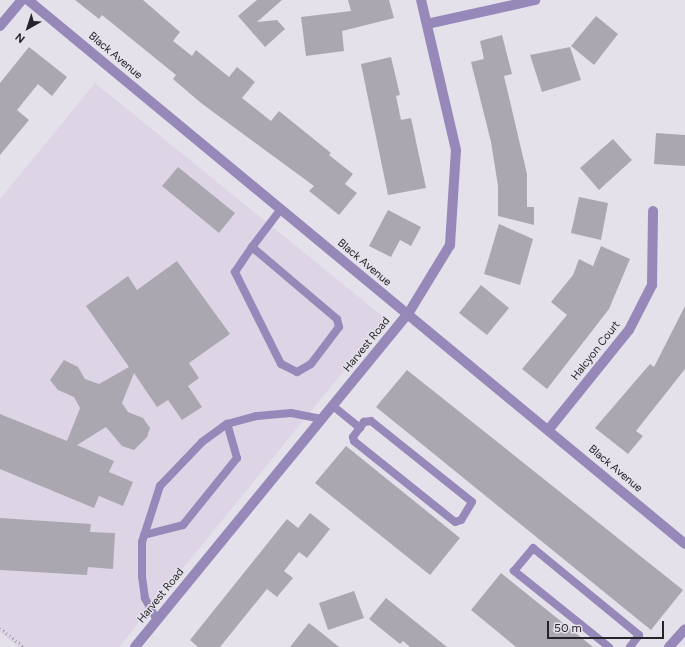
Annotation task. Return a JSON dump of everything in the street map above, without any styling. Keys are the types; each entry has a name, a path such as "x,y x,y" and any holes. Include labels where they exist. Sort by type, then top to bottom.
{"street":[{"path":"0,26 22,0"},
{"name":"Black Avenue","path":"28,0 549,429 685,544"},
{"name":"Harvest Road","path":"135,647 408,314 450,245 456,150 421,0"},
{"path":"427,24 535,0"},
{"name":"Halcyon Court","path":"549,429 629,330 652,285 653,211"},
{"path":"670,647 685,629"}],"lane":[{"path":"252,247 336,319 338,327 311,364 297,372 281,364 235,272 252,247 281,209"},
{"path":"332,406 360,428"},
{"path":"157,620 145,598 142,576 144,535 160,486 196,447 227,424 257,416 291,413 322,419"},
{"path":"371,421 473,505 455,522 354,441 353,437 360,428 371,421"},
{"path":"144,535 183,524 237,458 227,424"},
{"path":"609,647 514,571 533,548 639,635 631,647"}],"path":[{"path":"0,628 24,647"}],"shaded area":[{"path":"95,83 386,319 119,647 18,647 0,632 0,199"}],"building":[{"path":"75,0 143,0 180,32 173,41 192,56 196,50 229,77 237,67 255,82 242,98 271,121 279,111 331,153 329,155 353,174 345,184 357,193 339,215 309,191 314,186 201,103 173,79 176,75 102,15 99,19"},
{"path":"257,0 282,0 257,22 277,20 285,29 265,47 238,16"},
{"path":"348,0 389,0 394,18 342,31 344,51 306,56 301,17 351,11"},
{"path":"596,16 618,34 594,65 571,46"},
{"path":"502,35 512,74 504,76 527,174 527,207 534,207 534,225 498,216 498,186 491,142 471,62 484,59 480,41"},
{"path":"29,47 67,77 52,96 38,84 17,110 29,120 0,155 0,83"},
{"path":"570,47 581,80 542,92 530,55"},
{"path":"391,57 400,95 396,96 401,120 411,118 426,188 388,195 361,64"},
{"path":"656,133 685,135 685,166 654,164"},
{"path":"613,139 632,160 599,190 580,168"},
{"path":"178,167 235,213 219,233 162,186"},
{"path":"579,197 608,203 601,240 571,233"},
{"path":"388,210 421,227 411,246 400,240 391,257 369,246"},
{"path":"499,224 533,239 520,285 484,274"},
{"path":"601,246 630,259 609,309 547,389 522,369 567,315 551,302 573,275 579,259 593,266"},
{"path":"177,261 230,334 189,363 199,378 188,386 202,407 182,420 168,400 157,407 134,373 122,403 128,412 143,418 150,428 147,437 134,450 122,446 106,427 77,445 114,461 109,472 133,482 123,506 99,496 94,508 0,469 0,414 67,441 80,408 74,397 58,390 50,380 64,360 78,367 85,379 99,384 129,367 86,306 128,276 137,290"},
{"path":"481,285 509,308 487,335 459,313"},
{"path":"685,306 685,369 636,431 643,436 628,454 595,428 650,364 654,367"},
{"path":"407,370 683,590 651,630 376,407"},
{"path":"346,446 460,538 430,575 315,483"},
{"path":"310,513 330,529 307,558 299,552 284,571 293,578 277,597 267,589 220,647 198,647 190,640 287,519 298,528"},
{"path":"0,518 91,524 90,532 115,533 113,569 88,567 87,575 0,570"},
{"path":"501,573 593,647 516,647 471,610"},
{"path":"354,591 364,618 328,630 319,603"},
{"path":"386,598 447,647 410,647 403,641 400,644 369,619"},
{"path":"309,623 318,630 339,647 290,647"}]}
